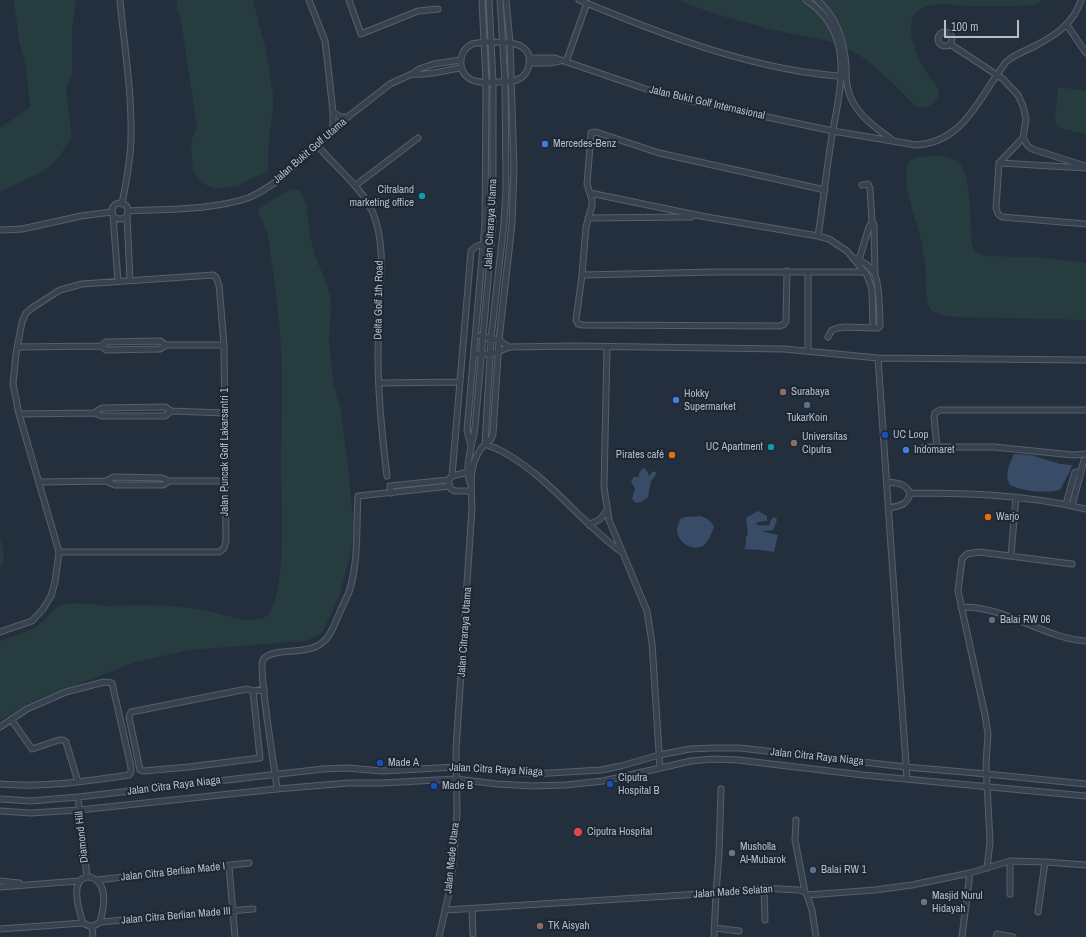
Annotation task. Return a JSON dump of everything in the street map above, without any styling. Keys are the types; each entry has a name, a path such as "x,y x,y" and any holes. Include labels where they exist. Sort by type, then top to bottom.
{"street":[{"path":"120,0 130,105 131,138 130,156 122,204"},
{"path":"309,0 324,41 333,112 332,132"},
{"path":"349,0 361,34 418,11 438,9"},
{"name":"Jalan Citraraya Utama","path":"485,444 491,338 505,210 505,82 500,0"},
{"name":"Jalan Citraraya Utama","path":"456,779 472,514 471,488 474,459 478,452 491,439 493,434 499,340 512,224 514,168 510,42 506,0"},
{"path":"578,0 702,47 753,61 798,71 844,76"},
{"path":"806,0 819,10 827,19 832,28 836,37 844,76 850,95 858,110 877,129 895,142"},
{"path":"817,0 836,23 842,38 845,57 844,76 833,131 818,236"},
{"path":"1081,0 1074,17 1067,25 1086,53"},
{"path":"482,1 489,1"},
{"name":"Jalan Citraraya Utama","path":"471,447 467,430 484,245 486,82 482,1"},
{"name":"Jalan Citraraya Utama","path":"471,488 468,472 471,447 476,427 482,336 493,223 493,82 489,1"},
{"path":"566,62 586,3"},
{"name":"Jalan Bukit Golf Internasional","path":"529,60 551,58 646,89 682,99 833,131 916,146 926,145 951,134 974,110 1005,63 1010,58 1035,46 1067,25"},
{"path":"502,42 516,44 527,52 529,60 528,70 524,75 518,79 505,82 471,80 465,75 460,68 459,60 466,48 471,44 502,42"},
{"path":"950,44 997,75 1010,86 1018,94 1023,106 1026,120 1023,138 999,163 996,208 998,214 1000,216 1039,221 1086,224"},
{"name":"Jalan Bukit Golf Utama","path":"128,213 208,206 235,202 250,197 268,188 280,179 349,116 390,84 424,67 459,60"},
{"name":"Jalan Bukit Golf Utama","path":"412,74 421,75 460,68"},
{"path":"333,112 340,117 349,116"},
{"path":"787,271 786,321 784,324 776,327 578,324 576,320 586,228 592,206 587,184 590,135 594,132 659,153 825,190"},
{"path":"356,185 418,138"},
{"path":"1023,138 1032,149 1086,167"},
{"name":"Delta Golf 1th Road","path":"317,145 356,185 372,212 377,224 380,239 381,282 379,383 386,476"},
{"path":"999,163 1086,167"},
{"path":"828,337 832,330 838,328 878,328 880,326 879,301 875,273 874,225 872,222 870,188 868,184 862,185"},
{"path":"590,193 701,216 829,239 875,273"},
{"path":"118,281 113,214 115,205 122,204 126,206 128,213 130,280"},
{"path":"113,214 117,219 120,219 124,218 128,213"},
{"path":"0,230 22,229 82,216 113,214"},
{"path":"588,218 701,216"},
{"path":"857,261 872,222"},
{"path":"471,488 455,491 451,490 450,478 471,251 477,245 484,245"},
{"path":"857,261 869,279 872,289 873,328"},
{"path":"582,275 787,271 865,272"},
{"path":"808,272 808,351"},
{"name":"Jalan Puncak Golf Lakarsantri 1","path":"0,632 32,621 43,608 51,596 53,589 59,552 19,414 14,384 22,322 26,314 32,308 60,290 70,286 130,280 213,275 218,280 224,345 224,481 226,541 224,548 219,552 59,552"},
{"path":"476,335 499,340 508,347"},
{"path":"18,347 101,346 106,350 160,349 166,345 224,345"},
{"path":"474,354 490,354 508,347 607,347 808,351 878,358 1086,360"},
{"path":"607,347 604,487 607,511 609,520 647,611 652,643 660,767"},
{"path":"878,358 907,779"},
{"path":"379,383 460,382"},
{"path":"94,413 102,408 165,407 171,412"},
{"path":"937,447 934,418 935,413 940,410 1086,410"},
{"path":"19,414 94,413 102,416 165,416 171,412 224,413"},
{"path":"485,444 505,453 529,470 568,503 609,543 623,553"},
{"path":"924,447 994,446 1073,455 1086,454"},
{"path":"1072,506 1085,461 1073,455"},
{"path":"391,493 390,486 450,478 468,472"},
{"path":"1066,504 1075,472 1081,472"},
{"path":"106,481 114,477 162,478 169,481 224,481"},
{"path":"39,482 106,481 115,485 163,485 169,481"},
{"path":"887,482 902,484 907,487 910,494 905,503 889,508"},
{"path":"277,789 264,689 262,665 264,659 267,656 276,653 316,647 325,642 330,635 349,592 354,572 358,529 358,496 450,486"},
{"path":"910,494 947,493 1016,496 1066,504 1086,509"},
{"path":"1011,555 1016,496"},
{"path":"590,524 600,519 607,511"},
{"path":"987,868 990,842 987,774 988,734 958,591 962,559 964,555 969,552 979,552 1072,564"},
{"path":"961,606 999,612 1065,638 1086,641"},
{"path":"0,727 33,706 66,692 104,682 112,683 131,767 131,772 129,775 78,782 29,786 0,784"},
{"path":"253,690 260,758 143,772 140,770 129,718 131,712 248,689 264,689"},
{"path":"11,719 32,749 59,740 66,742 78,782"},
{"name":"Jalan Citra Raya Niaga","path":"0,799 31,801 78,797 323,769 347,768 382,771 456,767 534,774 602,770 659,756 690,750 713,748 740,748 906,767 1086,784"},
{"name":"Jalan Citra Raya Niaga","path":"0,811 31,813 79,810 328,784 456,779 497,784 533,786 566,785 603,781 660,767 691,761 713,759 738,760 907,779 1086,796"},
{"name":"Jalan Made Utara","path":"439,937 451,884 456,834 456,779"},
{"path":"714,937 719,854 720,789"},
{"name":"Diamond Hill","path":"78,797 87,877"},
{"path":"796,820 795,840 806,894 812,910 816,937"},
{"path":"1010,861 1010,894"},
{"name":"Jalan Made Selatan","path":"446,910 716,894 764,888 798,890 806,894 875,890 912,885 970,873 1010,861 1086,865"},
{"path":"1038,912 1045,862"},
{"name":"Jalan Citra Berlian Made I","path":"97,880 249,863"},
{"path":"229,866 234,937"},
{"path":"962,937 970,873"},
{"name":"Diamond Hill","path":"79,881 87,877 97,880"},
{"path":"0,929 83,923 87,926 92,926 100,922 104,899 103,892 97,880"},
{"path":"0,881 29,885"},
{"path":"0,887 79,881 77,901 83,923"},
{"path":"764,888 765,920"},
{"name":"Jalan Citra Berlian Made III","path":"100,922 253,909"},
{"path":"472,909 473,934"},
{"path":"92,926 93,937"},
{"path":"715,928 739,931"},
{"path":"996,937 997,934 1013,937"}],"green space":[{"path":"14,0 76,0 72,30 72,74 66,91 71,138 59,157 42,172 0,192 0,128 30,107 26,67 19,40"},
{"path":"177,0 253,0 266,50 273,95 273,112 269,135 268,171 237,186 213,188 206,185 194,172 191,142 197,127 181,20 177,8"},
{"path":"678,0 1041,0 1039,3 1034,5 1019,6 973,6 945,4 931,6 918,11 913,18 911,27 915,50 918,58 939,92 939,95 930,106 920,108 916,107 876,68 849,49 825,41 743,22"},
{"path":"1058,87 1086,91 1086,134 1061,128 1055,122"},
{"path":"935,155 945,156 955,160 964,170 968,186 972,240 976,252 986,256 1035,257 1086,263 1086,320 959,317 939,314 930,308 927,299 926,268 922,244 910,202 906,179 909,161 916,158"},
{"path":"294,189 300,190 306,204 309,230 314,253 330,295 331,307 329,338 333,383 340,407 345,441 354,526 352,547 339,597 323,631 318,636 305,641 189,650 136,662 36,700 0,720 0,641 33,628 61,605 76,603 108,606 176,606 204,610 247,620 262,619 271,611 276,596 280,575 282,552 282,363 278,308 268,235 257,210 287,191"},
{"path":"0,538 4,557 0,567"}],"water":[{"path":"1014,454 1031,455 1060,464 1072,465 1060,490 1041,492 1028,490 1010,485 1008,481 1007,474"},
{"path":"643,468 646,469 649,476 653,471 657,473 651,481 648,497 641,502 636,503 632,499 635,489 631,481 634,477 639,477 639,473"},
{"path":"758,511 767,516 767,521 758,522 756,524 758,527 765,532 778,535 774,552 744,549 746,537 748,535 746,518"},
{"path":"700,516 708,520 714,527 709,538 701,547 697,548 688,546 680,540 678,536 677,531 680,519 685,517"}],"waterway":[{"path":"758,528 771,528 774,520"}],"place":[{"name":"Mercedes-Benz","path":"545,144"},
{"name":"Citraland marketing office","path":"422,196"},
{"name":"Surabaya","path":"783,392"},
{"name":"Hokky Supermarket","path":"676,400"},
{"name":"TukarKoin","path":"807,405"},
{"name":"UC Loop","path":"885,435"},
{"name":"Universitas Ciputra","path":"794,443"},
{"name":"UC Apartment","path":"771,447"},
{"name":"Indomaret","path":"906,450"},
{"name":"Pirates café","path":"672,455"},
{"name":"Warjo","path":"988,517"},
{"name":"Balai RW 06","path":"992,620"},
{"name":"Made A","path":"380,763"},
{"name":"Ciputra Hospital B","path":"610,784"},
{"name":"Made B","path":"434,786"},
{"name":"Ciputra Hospital","path":"578,832"},
{"name":"Musholla Al-Mubarok","path":"732,853"},
{"name":"Balai RW 1","path":"813,870"},
{"name":"Masjid Nurul Hidayah","path":"924,902"},
{"name":"TK Aisyah","path":"540,926"}]}
